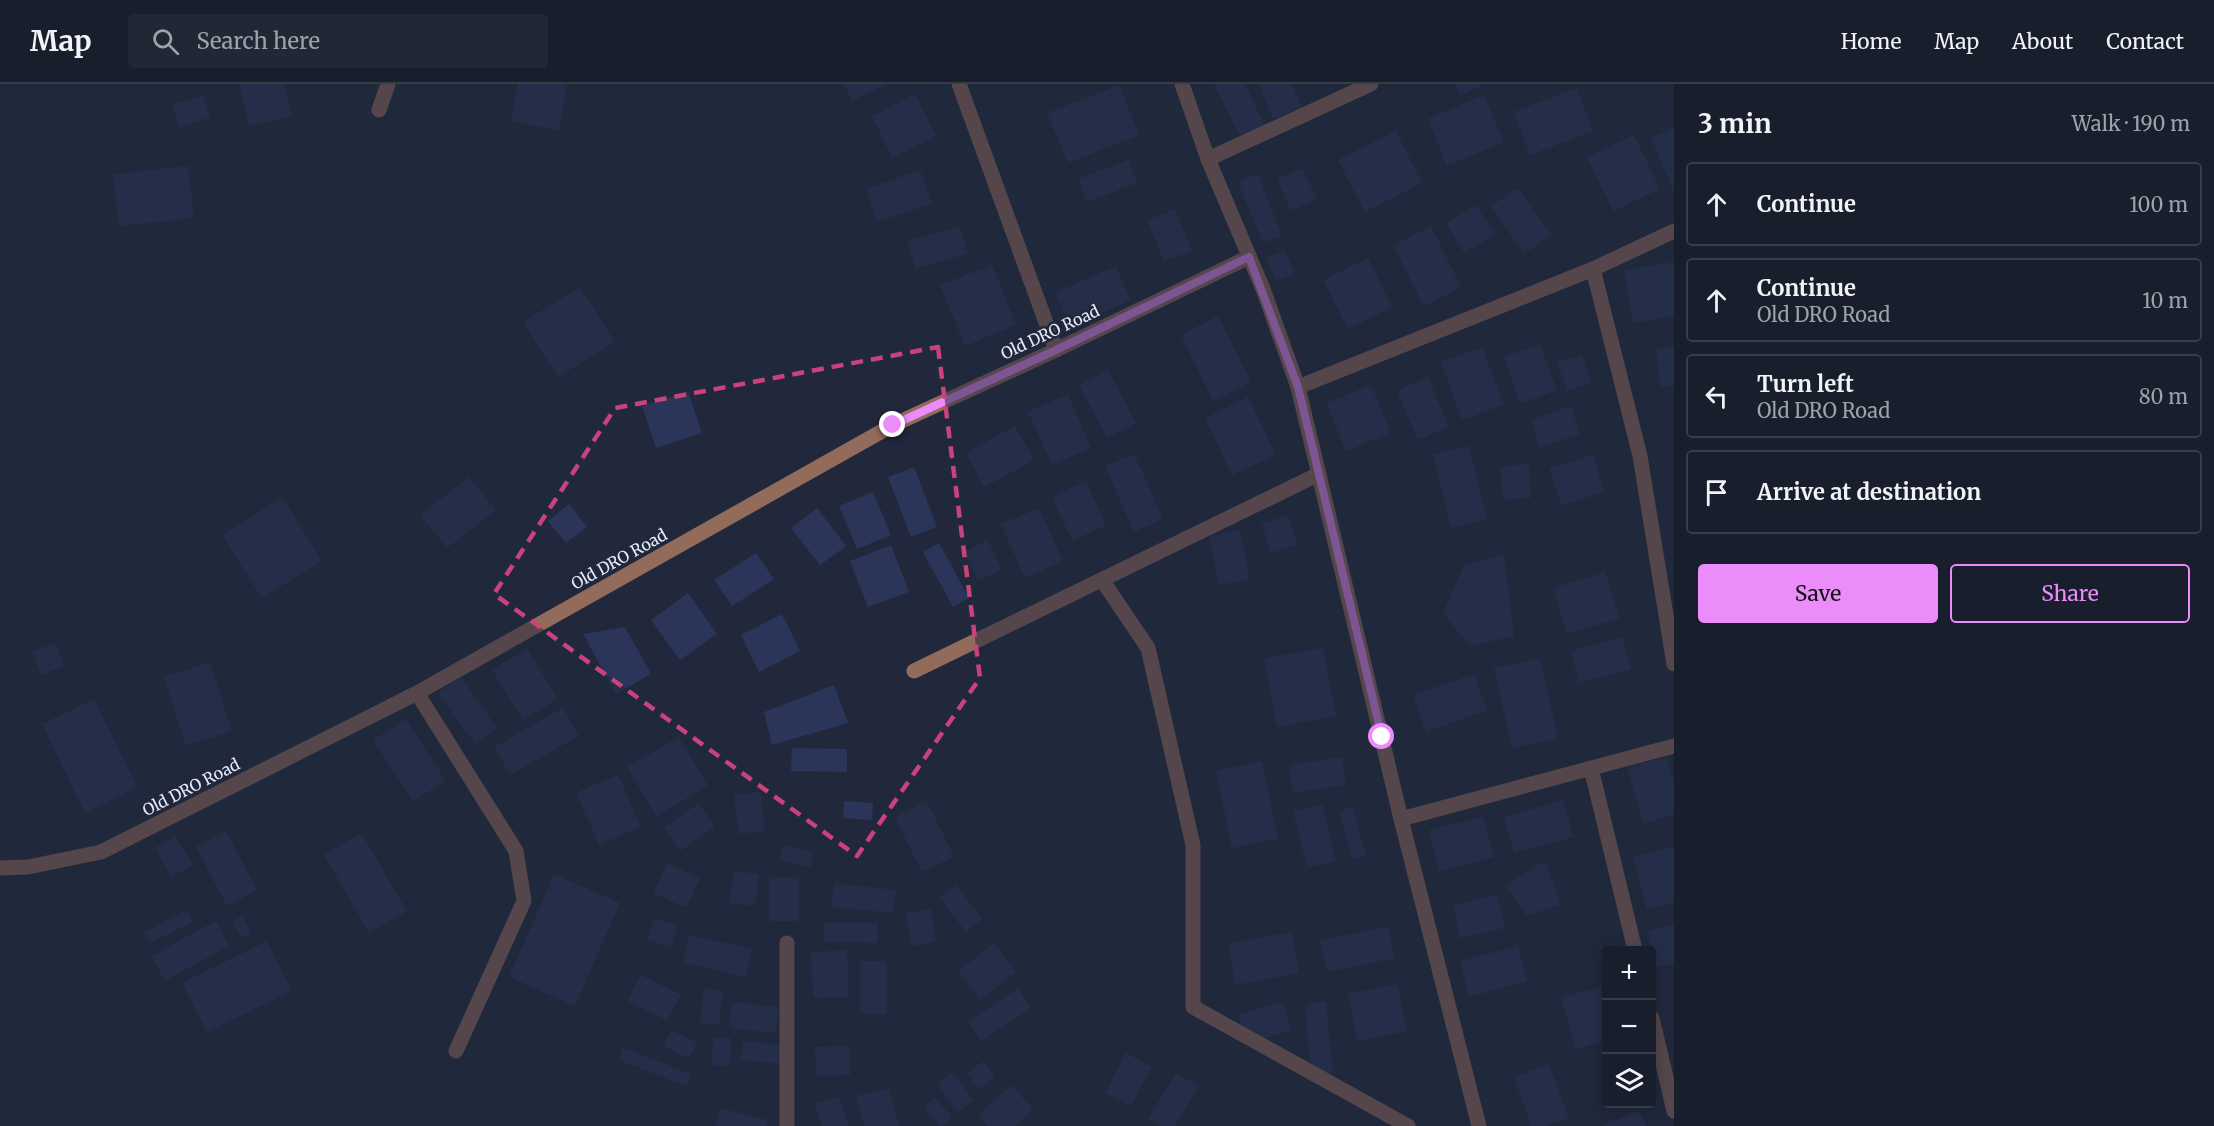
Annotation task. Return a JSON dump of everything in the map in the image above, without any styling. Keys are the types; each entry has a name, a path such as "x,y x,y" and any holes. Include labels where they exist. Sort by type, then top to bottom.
{"street":[{"path":"380,110 388,84"},
{"path":"959,84 1056,350"},
{"path":"1182,84 1208,159 1263,289 1298,387 1401,819 1479,1126"},
{"path":"1208,159 1371,84"},
{"path":"1298,387 1593,269 1674,231"},
{"name":"Old DRO Road","path":"0,868 28,867 101,852 417,693 893,425 1249,257"},
{"path":"1593,269 1640,456 1674,664"},
{"path":"914,672 1319,474"},
{"path":"1102,580 1148,648 1193,845 1193,1006 1408,1126"},
{"path":"417,693 516,851 524,901 456,1051"},
{"path":"1401,819 1674,746"},
{"path":"1591,768 1634,946"},
{"path":"787,944 787,1126"},
{"path":"1656,1035 1674,1111"}],"highlighted area":[{"path":"938,347 980,678 857,856 494,594 615,408"}],"building":[{"path":"239,84 284,84 292,116 249,126"},
{"path":"518,84 567,84 559,131 511,121"},
{"path":"844,84 886,84 852,101"},
{"path":"1214,84 1245,84 1264,124 1240,136"},
{"path":"1259,84 1292,84 1302,107 1273,119"},
{"path":"1455,84 1485,84 1461,95"},
{"path":"1119,85 1139,135 1068,163 1047,113"},
{"path":"1577,88 1593,131 1530,155 1514,112"},
{"path":"915,94 936,136 892,158 872,116"},
{"path":"203,95 210,117 180,127 172,105"},
{"path":"1484,95 1504,142 1447,166 1428,119"},
{"path":"1674,128 1674,192 1651,138"},
{"path":"1396,131 1422,183 1365,212 1338,160"},
{"path":"1634,135 1660,189 1613,211 1587,157"},
{"path":"1128,160 1137,183 1087,202 1078,179"},
{"path":"188,166 194,218 119,226 113,174"},
{"path":"1302,168 1317,199 1291,211 1277,179"},
{"path":"920,170 932,204 877,222 866,189"},
{"path":"1258,174 1282,236 1263,243 1238,182"},
{"path":"1518,188 1551,235 1524,254 1491,206"},
{"path":"1476,205 1495,234 1464,253 1446,223"},
{"path":"1175,209 1192,251 1164,261 1147,220"},
{"path":"960,226 968,254 915,268 907,241"},
{"path":"1431,226 1461,287 1424,306 1393,245"},
{"path":"1285,250 1295,273 1276,281 1266,258"},
{"path":"1368,258 1392,307 1348,329 1323,280"},
{"path":"1674,262 1674,316 1633,323 1624,270"},
{"path":"992,265 1016,325 965,346 940,285"},
{"path":"1116,266 1131,300 1070,327 1055,293"},
{"path":"580,287 615,342 558,377 523,322"},
{"path":"1218,316 1251,382 1213,401 1181,335"},
{"path":"1540,344 1557,390 1520,404 1504,357"},
{"path":"1482,347 1504,405 1462,420 1441,362"},
{"path":"1674,347 1674,385 1660,387 1656,349"},
{"path":"1582,355 1591,383 1567,391 1557,362"},
{"path":"1108,370 1136,423 1107,438 1079,385"},
{"path":"1428,377 1449,427 1418,440 1397,391"},
{"path":"1371,385 1391,433 1346,451 1326,403"},
{"path":"688,391 702,433 656,448 642,406"},
{"path":"1068,394 1091,448 1052,465 1028,412"},
{"path":"1248,397 1276,455 1232,475 1205,418"},
{"path":"1571,406 1580,434 1540,447 1531,420"},
{"path":"1015,426 1034,460 984,487 966,453"},
{"path":"1469,446 1487,519 1451,528 1433,454"},
{"path":"1134,454 1163,519 1134,532 1105,466"},
{"path":"1593,455 1604,492 1561,505 1549,468"},
{"path":"1529,464 1531,498 1503,500 1500,466"},
{"path":"914,467 937,527 911,537 888,477"},
{"path":"469,477 496,510 447,548 420,515"},
{"path":"1086,481 1106,525 1072,541 1052,497"},
{"path":"873,492 891,535 857,549 839,506"},
{"path":"282,497 322,561 262,598 222,535"},
{"path":"569,504 587,527 566,543 548,521"},
{"path":"817,508 846,546 820,565 791,528"},
{"path":"1039,508 1063,561 1025,578 1001,524"},
{"path":"1288,515 1297,544 1271,553 1262,524"},
{"path":"1240,530 1250,579 1219,585 1209,536"},
{"path":"988,540 1002,570 978,581 964,552"},
{"path":"939,543 969,598 953,607 923,552"},
{"path":"891,545 909,592 868,607 850,561"},
{"path":"756,553 774,579 732,606 714,580"},
{"path":"1504,554 1514,636 1470,646 1443,613 1464,565"},
{"path":"1605,572 1620,618 1567,634 1553,588"},
{"path":"688,593 717,634 680,660 651,620"},
{"path":"782,614 800,651 759,672 741,635"},
{"path":"625,627 651,674 616,694 583,634"},
{"path":"1622,637 1631,669 1579,683 1571,651"},
{"path":"56,643 64,666 41,675 32,651"},
{"path":"1323,648 1336,716 1277,727 1264,658"},
{"path":"527,649 558,699 523,720 492,670"},
{"path":"1540,658 1558,738 1512,748 1494,668"},
{"path":"210,662 232,731 186,746 164,677"},
{"path":"1474,674 1487,710 1426,732 1413,695"},
{"path":"461,677 497,728 475,744 438,693"},
{"path":"834,685 848,723 772,745 764,712"},
{"path":"94,699 137,787 85,813 42,724"},
{"path":"563,708 579,736 510,775 494,747"},
{"path":"406,719 446,781 413,801 373,740"},
{"path":"679,737 708,786 656,816 627,767"},
{"path":"792,748 847,749 847,772 791,771"},
{"path":"1342,757 1346,785 1293,793 1289,765"},
{"path":"1666,757 1674,782 1674,814 1644,824 1627,768"},
{"path":"1262,761 1278,838 1232,848 1216,771"},
{"path":"618,775 641,827 599,845 576,793"},
{"path":"761,792 765,831 739,834 734,795"},
{"path":"1563,800 1574,837 1514,853 1504,817"},
{"path":"844,801 873,803 872,820 843,818"},
{"path":"927,801 954,857 922,872 895,817"},
{"path":"699,803 715,827 680,851 664,828"},
{"path":"1322,804 1336,861 1307,867 1293,811"},
{"path":"1353,807 1366,856 1352,859 1339,811"},
{"path":"1483,817 1494,857 1439,871 1429,830"},
{"path":"226,831 257,890 227,906 196,847"},
{"path":"361,833 407,911 369,933 324,855"},
{"path":"175,836 193,865 171,877 155,848"},
{"path":"783,845 814,852 810,868 779,860"},
{"path":"1674,847 1674,902 1647,909 1633,857"},
{"path":"1545,861 1561,904 1527,916 1505,885"},
{"path":"667,863 700,878 686,908 653,893"},
{"path":"734,871 759,874 755,906 729,903"},
{"path":"554,874 620,903 575,1006 509,977"},
{"path":"769,877 799,877 799,921 769,921"},
{"path":"834,883 896,890 893,913 831,907"},
{"path":"956,885 982,919 966,932 939,897"},
{"path":"1497,895 1505,928 1460,938 1453,905"},
{"path":"931,909 936,942 911,946 906,913"},
{"path":"186,910 193,922 150,943 144,932"},
{"path":"243,916 251,933 241,938 232,921"},
{"path":"654,918 678,926 670,948 647,939"},
{"path":"216,921 229,946 165,981 151,956"},
{"path":"824,923 878,923 877,943 824,942"},
{"path":"1674,925 1674,964 1656,968 1656,946 1651,946 1648,930"},
{"path":"1388,927 1395,958 1327,972 1320,940"},
{"path":"1292,932 1299,973 1235,985 1228,943"},
{"path":"689,935 752,949 746,977 683,963"},
{"path":"267,941 292,991 207,1032 182,983"},
{"path":"994,943 1016,972 980,1000 958,971"},
{"path":"1518,946 1527,981 1469,997 1460,961"},
{"path":"847,950 849,997 813,998 811,952"},
{"path":"860,961 887,961 887,1014 860,1014"},
{"path":"641,975 681,995 667,1020 627,1001"},
{"path":"1397,984 1407,1031 1357,1041 1348,994"},
{"path":"1602,986 1602,1041 1576,1049 1561,998"},
{"path":"704,988 723,991 719,1024 700,1023"},
{"path":"1018,988 1031,1008 981,1041 968,1022"},
{"path":"1282,1001 1292,1030 1247,1044 1238,1015"},
{"path":"732,1002 779,1007 776,1033 729,1028"},
{"path":"1326,1002 1333,1073 1311,1075 1305,1004"},
{"path":"671,1030 697,1043 689,1059 663,1046"},
{"path":"713,1038 731,1038 730,1066 712,1065"},
{"path":"743,1041 783,1045 781,1064 741,1060"},
{"path":"850,1046 850,1075 816,1076 815,1047"},
{"path":"623,1048 691,1074 687,1086 618,1060"},
{"path":"1126,1053 1152,1067 1131,1106 1105,1093"},
{"path":"984,1061 995,1078 978,1089 967,1073"},
{"path":"1549,1064 1569,1118 1546,1126 1531,1126 1514,1077"},
{"path":"952,1072 974,1100 958,1112 937,1084"},
{"path":"1176,1073 1199,1086 1175,1126 1160,1126 1148,1119"},
{"path":"1011,1085 1033,1109 1015,1126 987,1126 978,1116"},
{"path":"889,1088 899,1126 864,1126 856,1096"},
{"path":"839,1096 849,1126 822,1126 815,1104"},
{"path":"935,1098 952,1117 943,1126 940,1126 923,1107"},
{"path":"720,1108 768,1120 767,1126 716,1126"},
{"path":"1639,1110 1646,1126 1603,1126"}],"route":[{"path":"893,425 1249,257 1263,289 1298,387 1382,737"}]}
